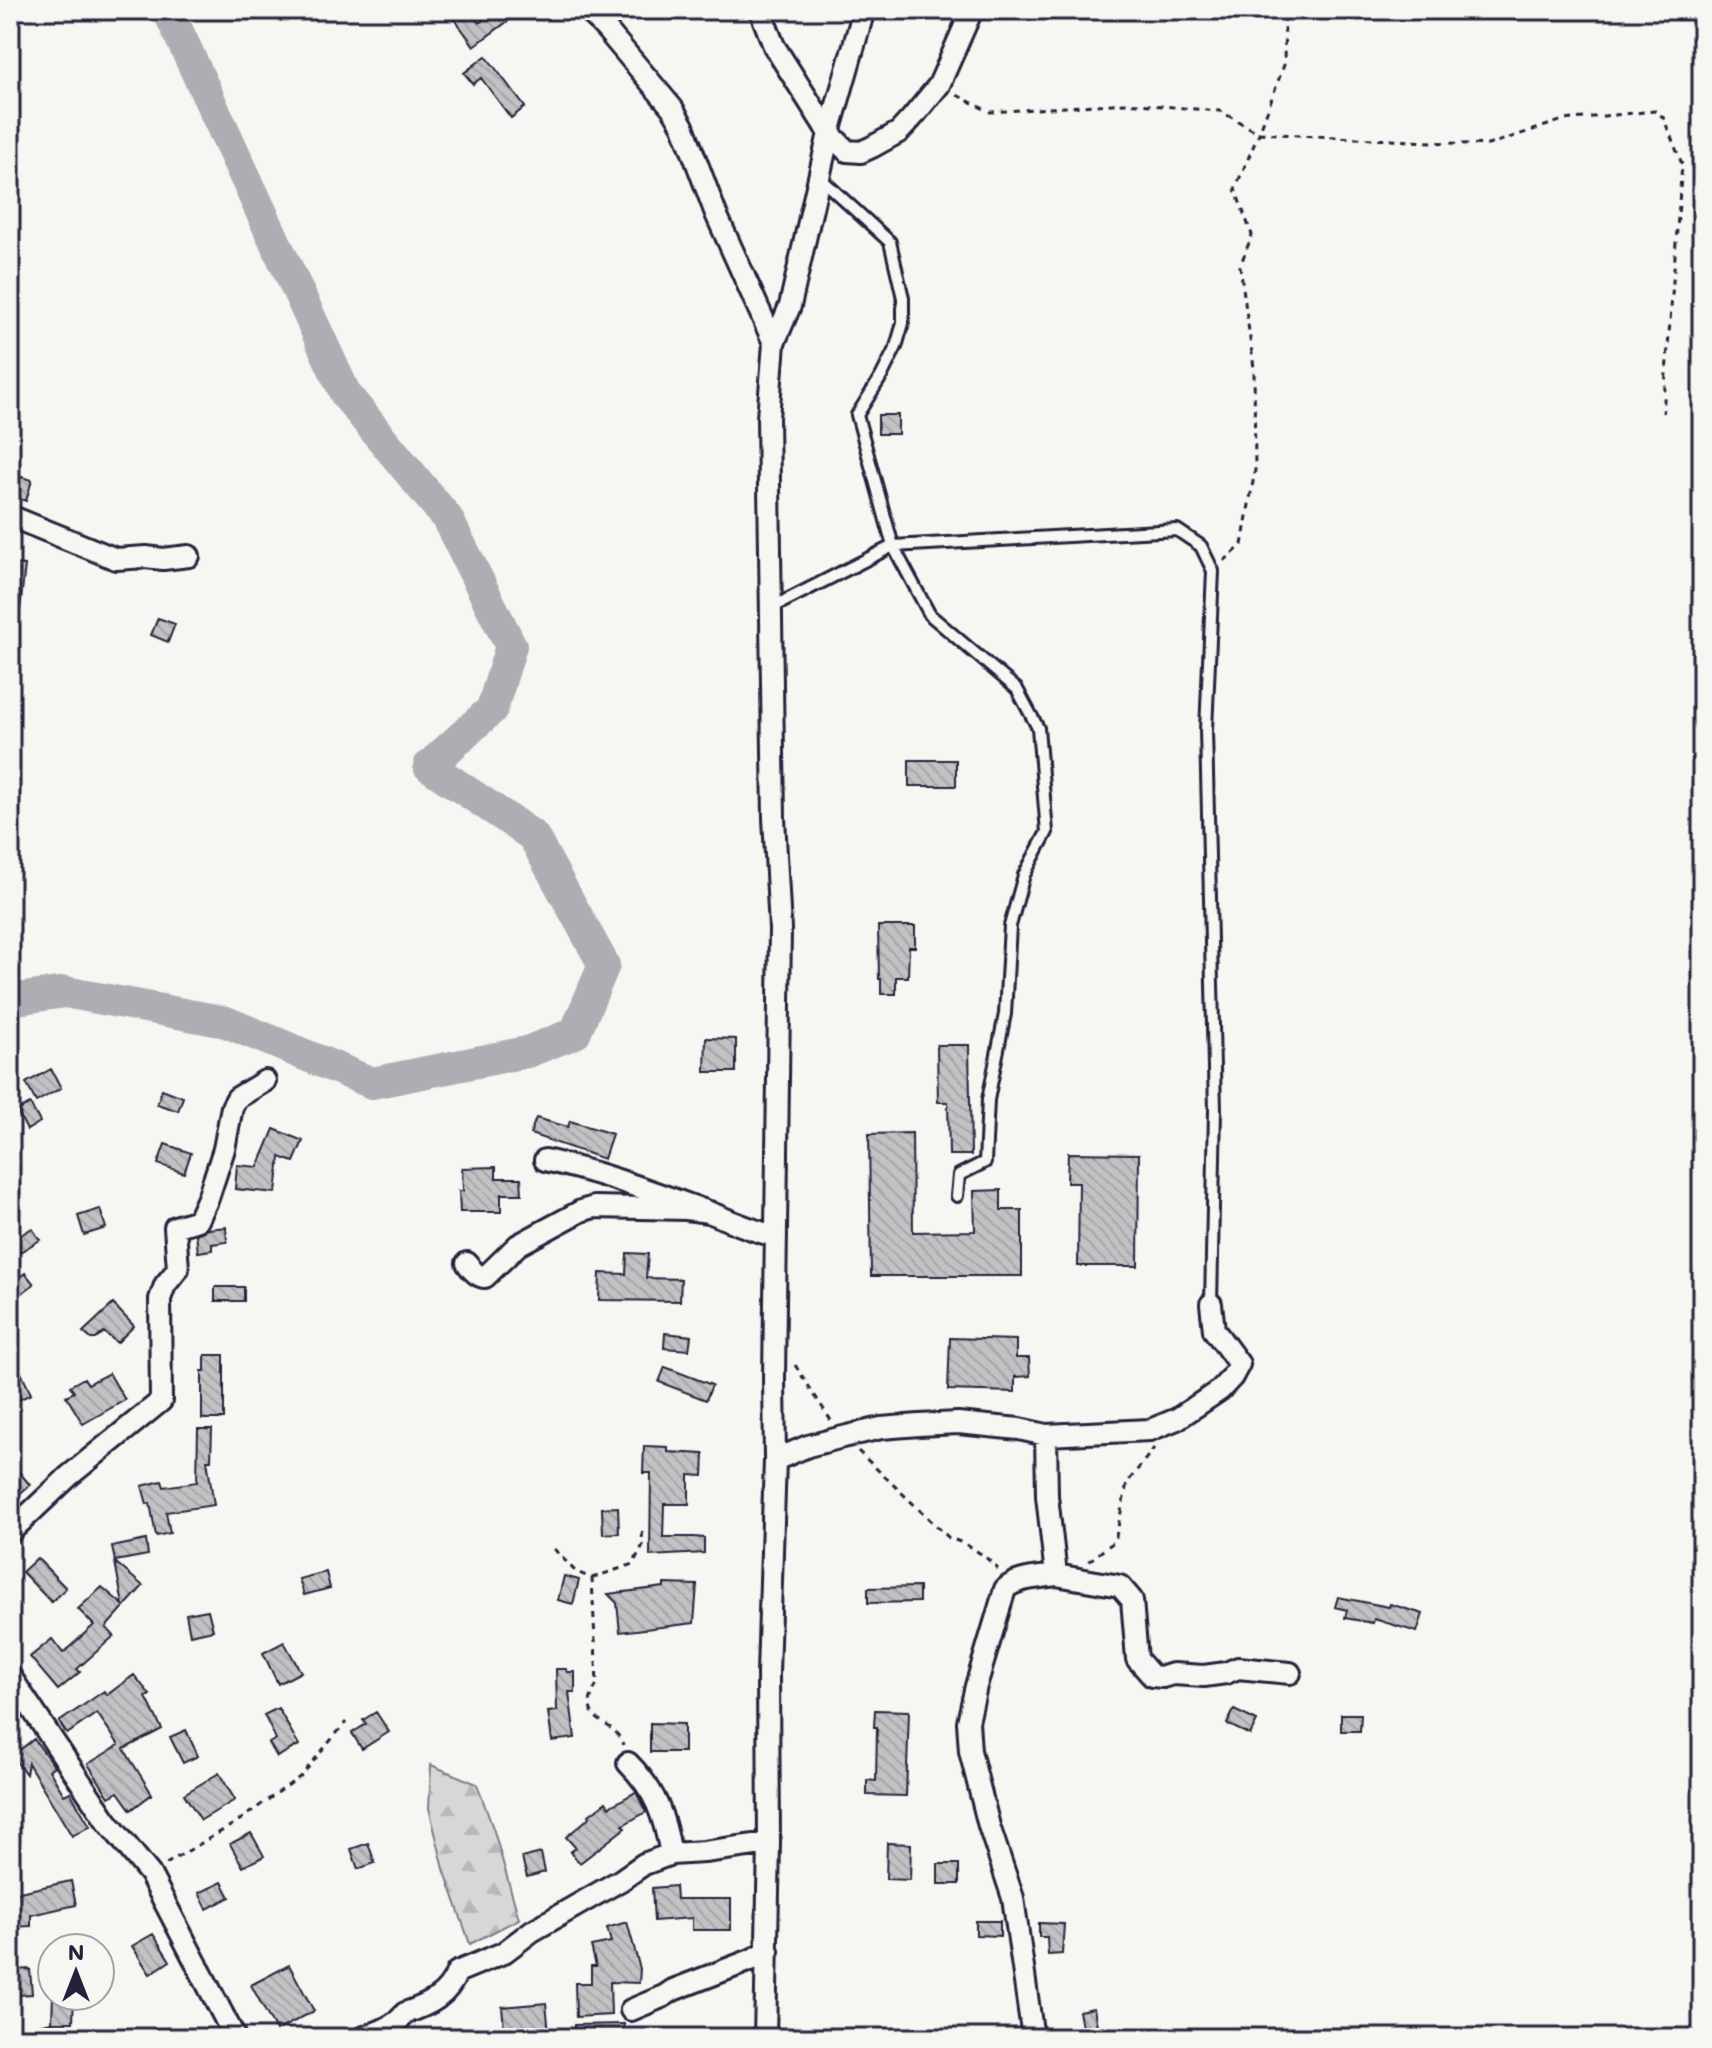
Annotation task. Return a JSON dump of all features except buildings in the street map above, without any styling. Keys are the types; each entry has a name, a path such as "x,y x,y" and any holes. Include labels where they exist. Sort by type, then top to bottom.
{"street":[{"path":"588,10 673,109 683,126 716,214 774,343"},
{"path":"760,10 774,46 829,133 847,151 861,152 899,132 939,85 972,10"},
{"path":"765,2038 780,929 774,818 768,418 774,343 790,306 829,133 864,10"},
{"path":"10,516 116,559 189,556"},
{"path":"10,1532 69,1476 161,1401 160,1299 165,1285 178,1269 175,1227 198,1220 224,1149 232,1107 237,1098 265,1081"},
{"path":"545,1160 596,1173 776,1236"},
{"path":"594,1207 596,1173"},
{"path":"467,1263 481,1277 485,1277 518,1245 594,1207 709,1212"},
{"path":"775,1460 808,1446 881,1428 958,1423 1046,1435 1150,1430 1177,1419 1220,1390 1239,1364 1214,1330 1211,1304"},
{"path":"1046,1435 1047,1496 1056,1575"},
{"path":"1033,2038 1013,1898 976,1780 968,1722 1005,1589 1011,1583 1056,1575 1120,1586 1132,1600 1137,1659 1152,1676 1204,1676 1238,1668 1290,1673"},
{"path":"10,1677 106,1820 150,1874 235,2038"},
{"path":"628,1763 648,1787 665,1820 671,1854"},
{"path":"362,2038 444,1994 457,1972 503,1953 532,1931 644,1864 671,1854 769,1843"},
{"path":"631,2010 768,1951"}],"lane":[{"path":"820,178 890,242 903,298 903,323 896,347 857,415 893,546 930,615 1017,689 1038,728 1047,832 1024,875 1010,926 1005,1014 988,1100 985,1162 959,1175 957,1196"},
{"path":"771,608 893,546 1177,530 1201,546 1213,571 1206,730 1215,1110 1211,1304"}],"path":[{"path":"1213,571 1242,545 1255,470 1254,368 1240,266 1252,235 1235,189 1284,65 1287,10"},
{"path":"939,85 990,112 1126,103 1220,111 1259,133 1488,145 1563,120 1655,111 1663,117 1682,164 1663,413"},
{"path":"792,1361 843,1437 949,1538 966,1544 991,1561 1011,1583"},
{"path":"1056,1575 1093,1559 1115,1541 1127,1483 1177,1419"},
{"path":"554,1549 576,1572 592,1578 633,1564 643,1545 642,1531"},
{"path":"592,1578 597,1684 590,1697 589,1708 593,1714"},
{"path":"150,1874 237,1822 301,1776 346,1722"}],"green space":[{"path":"431,1765 477,1784 519,1919 470,1944 444,1869 429,1808"}],"waterway":[{"path":"10,1000 65,992 226,1022 372,1083 527,1052 575,1033 604,965 533,836 429,766 492,709 511,646 447,518 346,395 168,10"}]}
